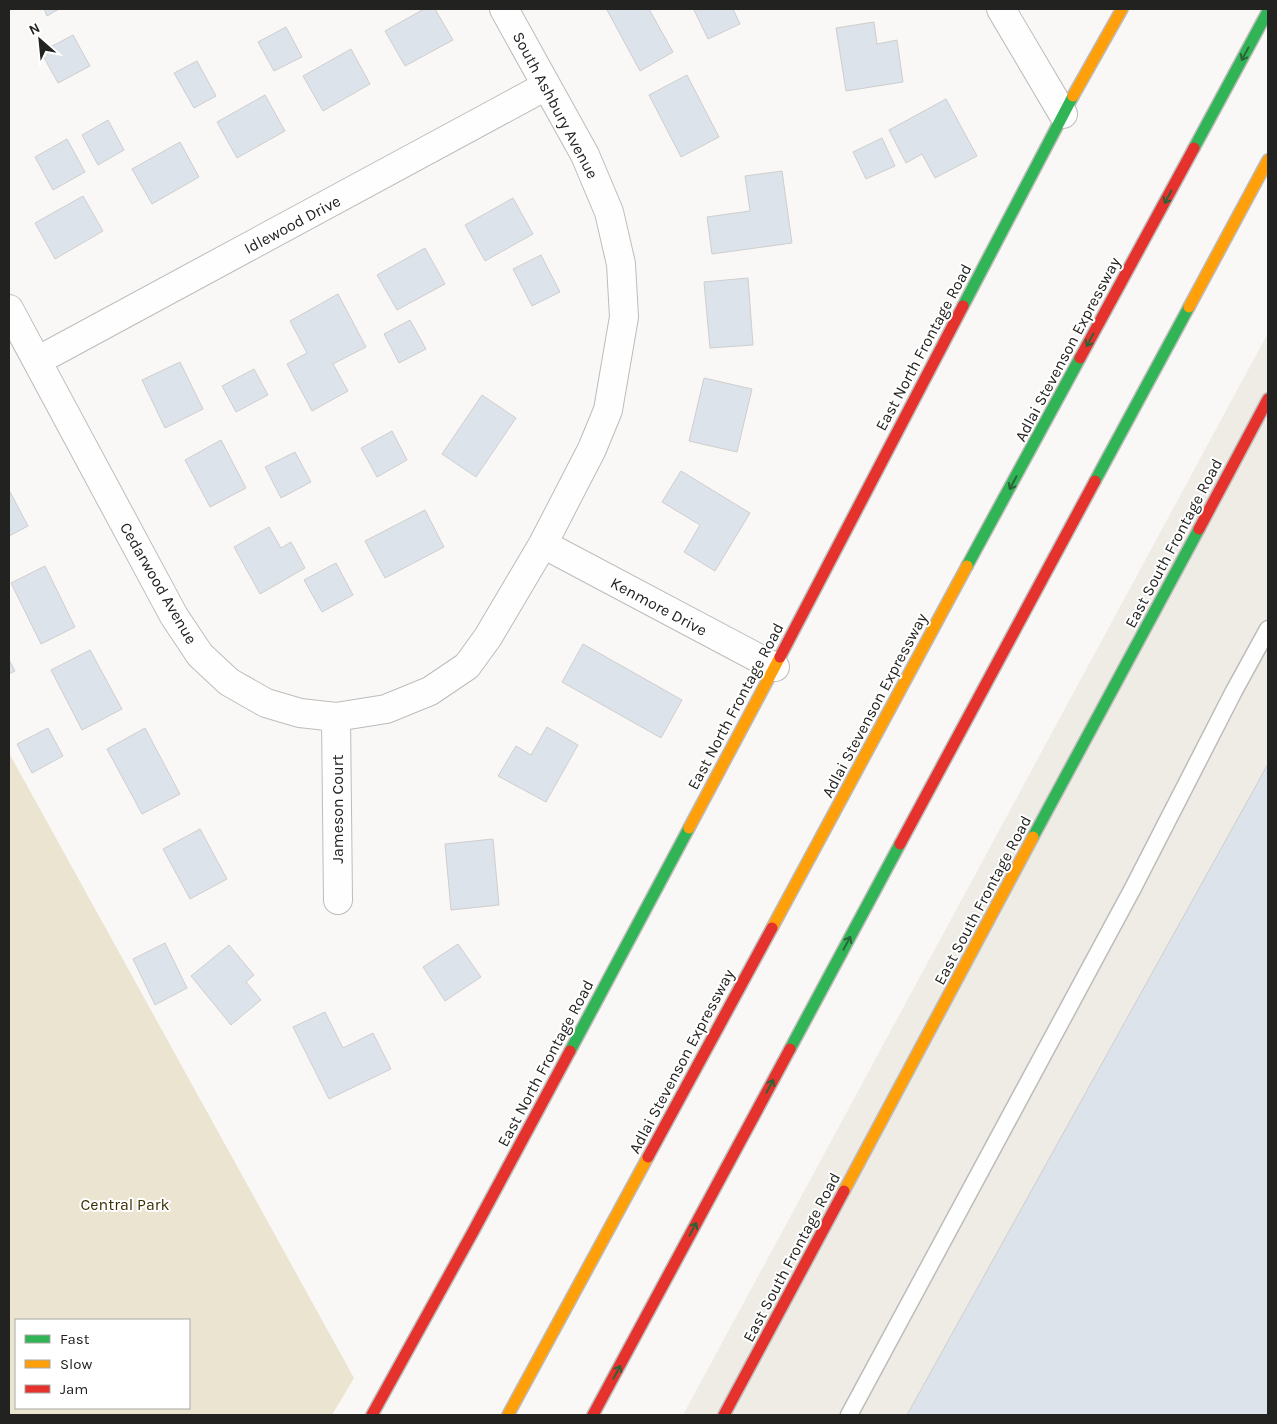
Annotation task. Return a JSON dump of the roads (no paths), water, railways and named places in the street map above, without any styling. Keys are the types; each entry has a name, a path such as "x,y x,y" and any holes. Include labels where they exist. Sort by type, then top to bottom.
{"main road":[{"name":"East North Frontage Road","path":"372,1415 474,1230 775,667 1063,114 1122,9"},
{"name":"Adlai Stevenson Expressway","path":"508,1415 1268,11"},
{"path":"594,1415 1268,160"},
{"name":"East South Frontage Road","path":"724,1415 1268,399"}],"street":[{"name":"South Ashbury Avenue","path":"504,9 585,154 609,212 621,264 624,317 608,410 592,449 543,544"},
{"path":"1001,9 1063,114"},
{"name":"Idlewood Drive","path":"37,362 546,86"},
{"name":"Cedarwood Avenue","path":"9,309 174,616 200,655 229,682 266,704 300,713 336,717 386,709 430,691 467,666 488,637 543,544"},
{"name":"Kenmore Drive","path":"543,544 775,667"},
{"name":"Jameson Court","path":"336,717 338,900"}],"lane":[{"path":"849,1415 1128,897 1268,629"}],"park label":[{"name":"Central Park","path":"125,1204"}]}
